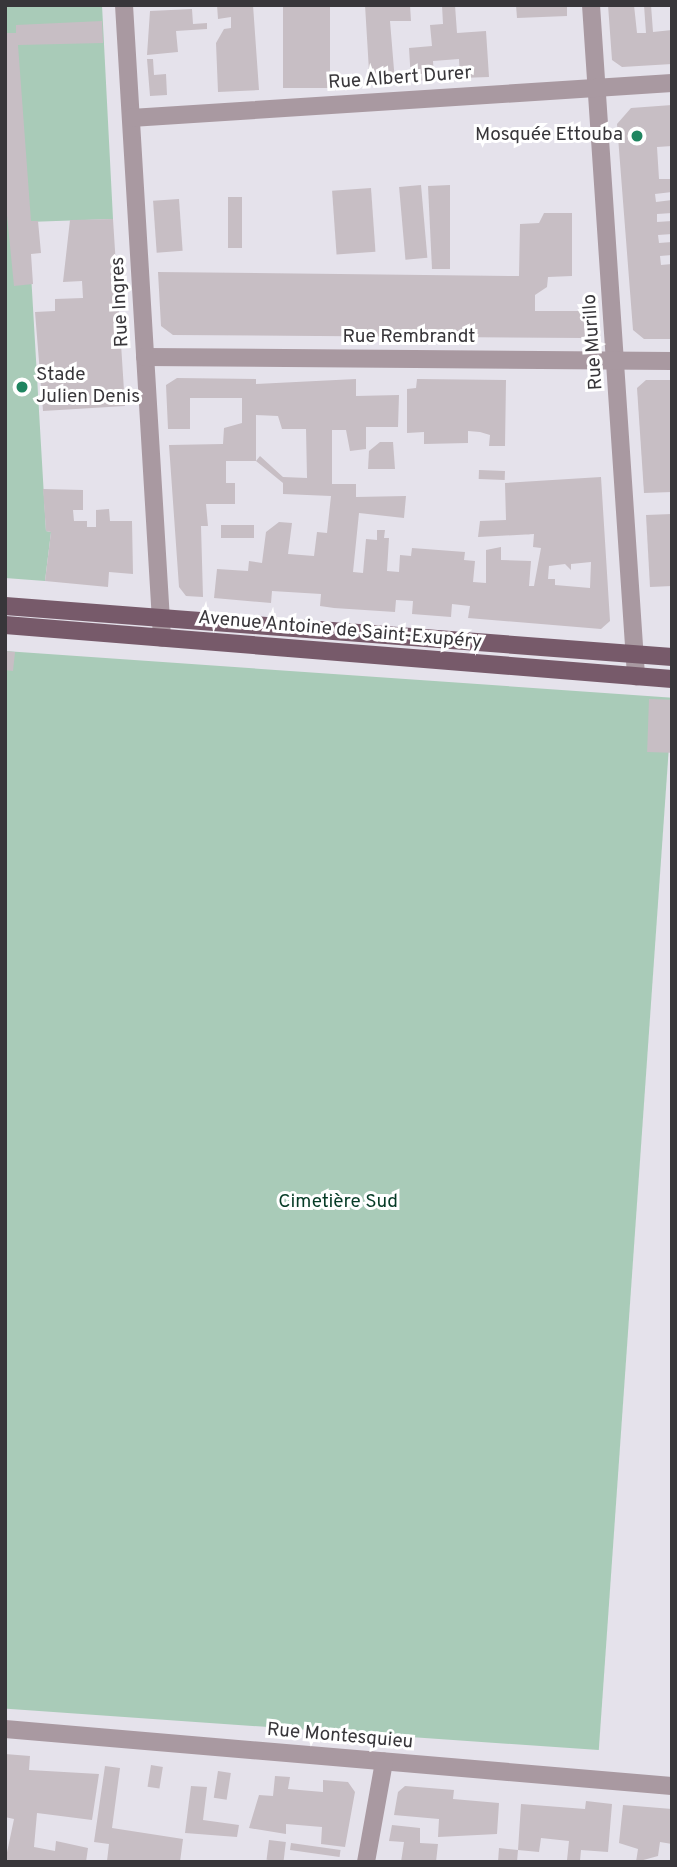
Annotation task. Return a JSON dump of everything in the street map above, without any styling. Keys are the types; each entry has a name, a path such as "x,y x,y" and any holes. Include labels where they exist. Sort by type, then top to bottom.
{"main road":[{"name":"Avenue Antoine de Saint-Exupéry","path":"5,606 672,657"},
{"name":"Avenue Antoine de Saint-Exupéry","path":"5,625 672,679"}],"street":[{"name":"Rue Ingres","path":"124,5 162,638"},
{"name":"Rue Murillo","path":"591,5 636,676"},
{"name":"Rue Albert Durer","path":"131,118 672,83"},
{"name":"Rue Rembrandt","path":"145,357 672,360"},
{"name":"Rue Montesquieu","path":"5,1729 672,1786"},
{"path":"366,1862 384,1762"}],"green space":[{"name":"Stade Julien Denis","path":"5,5 102,5 113,219 28,222 46,531 51,532 45,581 5,578"},
{"name":"Cimetière Sud","path":"5,651 672,698 599,1750 5,1709"}],"building":[{"path":"217,5 253,5 259,90 218,92 216,43 224,29 231,28 231,17 218,19"},
{"path":"283,5 330,5 330,88 283,88"},
{"path":"365,5 410,5 411,21 390,21 395,82 374,83 369,71"},
{"path":"442,5 455,5 457,33 486,31 489,77 460,78 459,59 433,61 434,80 411,81 409,48 432,46 430,25 443,24"},
{"path":"516,5 567,5 567,16 517,18"},
{"path":"608,5 634,5 637,33 646,33 644,5 651,5 653,32 672,30 672,64 622,67 612,60"},
{"path":"192,9 193,24 207,23 207,29 176,31 178,52 147,55 150,11"},
{"path":"102,21 103,43 18,45 31,221 38,221 41,253 31,254 33,284 14,286 5,195 5,33 16,33 16,25"},
{"path":"147,59 153,59 154,75 166,74 167,95 150,96"},
{"path":"672,105 672,146 657,147 659,179 672,179 672,192 655,194 656,202 672,200 672,213 657,214 657,222 672,221 672,234 658,235 659,243 672,242 672,255 660,256 661,265 672,264 672,339 644,339 633,330 617,124 631,108"},
{"path":"421,185 427,258 405,260 399,187"},
{"path":"450,185 450,269 432,269 428,186"},
{"path":"371,188 375,252 337,255 332,191"},
{"path":"228,197 242,197 242,248 228,248"},
{"path":"179,199 183,251 157,253 153,201"},
{"path":"544,213 572,213 572,276 548,277 547,287 535,295 535,311 590,311 591,329 583,338 173,335 161,326 158,272 519,276 520,224 539,223"},
{"path":"113,219 125,406 43,411 35,312 55,311 55,299 83,298 82,281 63,282 70,220"},
{"path":"177,378 256,379 256,384 356,379 356,396 399,395 398,427 366,427 366,449 350,451 346,430 332,430 332,484 356,484 356,497 406,496 404,518 359,513 353,572 363,573 366,539 377,540 377,530 385,530 384,538 389,538 387,571 399,572 400,555 411,556 412,548 465,552 464,560 475,561 473,582 486,583 486,550 501,547 501,560 531,561 529,586 534,586 541,548 533,547 534,534 478,537 480,521 506,520 505,483 601,477 610,621 601,629 468,618 470,606 452,604 451,617 412,614 413,601 396,600 395,612 334,608 320,606 321,594 272,591 271,603 214,598 217,569 248,571 249,561 262,563 266,532 279,522 292,523 288,554 314,556 317,532 327,533 331,496 283,494 283,483 256,461 226,461 226,483 235,483 235,504 206,504 208,526 201,526 203,597 186,596 179,587 169,445 223,444 224,428 242,423 242,398 190,398 190,429 168,429 166,385","holes":["256,415 278,416 282,429 306,429 307,478 283,477 260,456 256,461","591,562 590,588 555,585 555,579 548,579 549,566 565,564 571,570 571,564"]},
{"path":"417,379 506,380 505,446 489,446 490,435 480,432 468,431 468,443 424,444 424,432 407,433 407,389 416,388"},
{"path":"646,380 672,380 672,492 644,493 637,388"},
{"path":"380,442 393,442 395,469 368,469 369,451"},
{"path":"479,470 505,471 505,480 479,479"},
{"path":"43,489 83,490 83,510 73,510 74,521 87,521 87,527 96,527 96,510 109,509 110,521 132,521 133,574 109,572 108,587 45,581 51,532 46,531"},
{"path":"672,514 672,586 650,587 646,515"},
{"path":"221,525 254,525 254,538 221,538"},
{"path":"5,651 15,652 13,671 5,670"},
{"path":"649,699 672,700 670,753 647,752"},
{"path":"5,1754 30,1756 29,1770 99,1774 92,1820 37,1813 34,1847 55,1851 56,1841 88,1848 86,1862 5,1862 14,1819 5,1817"},
{"path":"151,1765 163,1767 159,1789 148,1787"},
{"path":"105,1766 120,1768 112,1828 183,1839 180,1862 107,1861 109,1844 94,1842"},
{"path":"218,1771 231,1773 227,1800 214,1798"},
{"path":"275,1776 290,1777 288,1789 323,1792 323,1780 348,1782 355,1792 345,1847 321,1844 322,1827 286,1824 286,1834 249,1828 259,1795 273,1796"},
{"path":"191,1786 207,1787 203,1820 239,1825 237,1837 185,1833"},
{"path":"405,1786 454,1790 453,1799 499,1803 497,1834 438,1837 439,1819 394,1815 398,1792"},
{"path":"586,1801 612,1804 608,1852 581,1850 580,1861 567,1860 569,1841 541,1838 539,1852 518,1850 521,1804 585,1809"},
{"path":"623,1805 672,1809 672,1844 660,1842 658,1856 636,1862 638,1849 619,1843"},
{"path":"392,1825 420,1828 420,1843 438,1844 436,1862 401,1862 404,1842 389,1841"},
{"path":"269,1840 286,1842 283,1862 267,1860"},
{"path":"291,1843 341,1850 340,1857 290,1850"},
{"path":"499,1848 518,1850 517,1862 498,1862"}],"place":[{"name":"Mosquée Ettouba","path":"637,136"},
{"name":"Stade Julien Denis","path":"22,387"}]}
